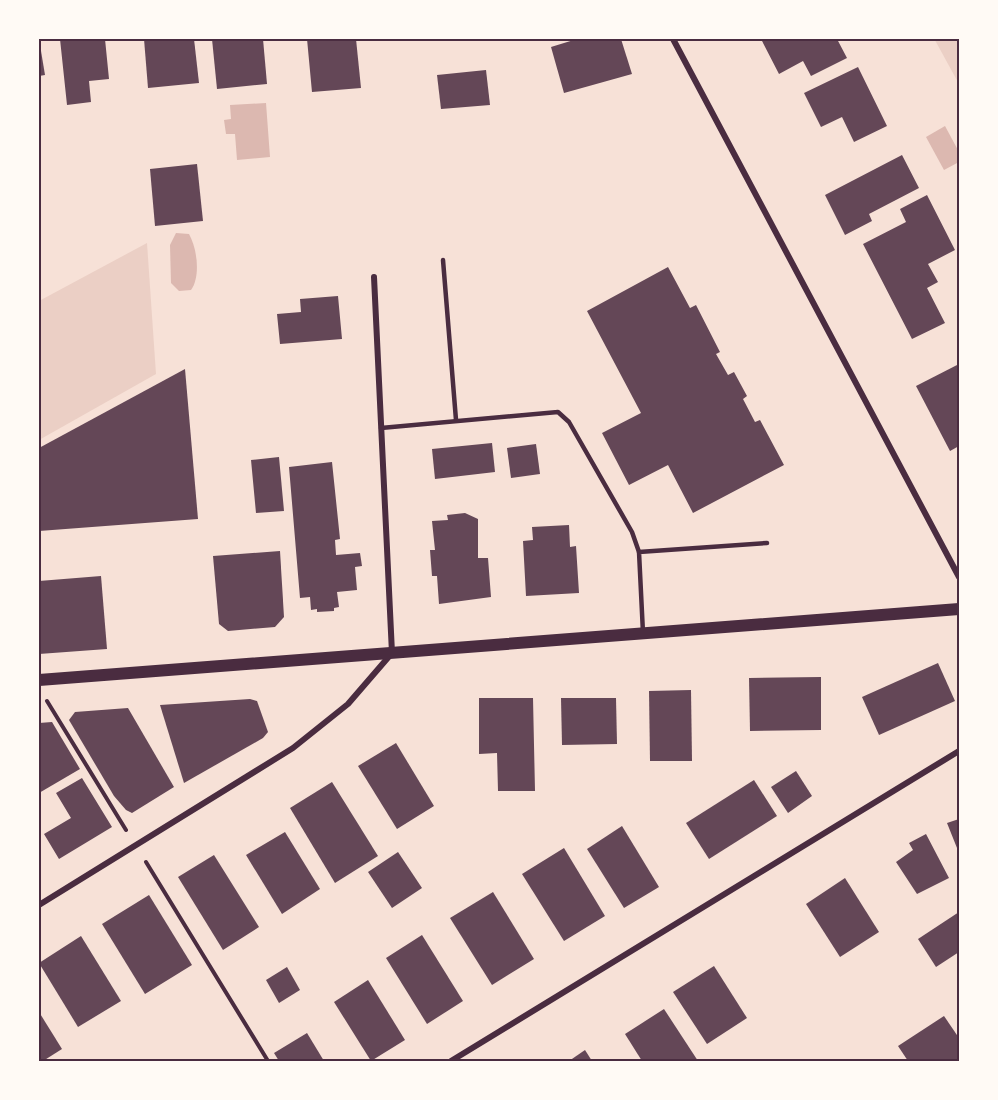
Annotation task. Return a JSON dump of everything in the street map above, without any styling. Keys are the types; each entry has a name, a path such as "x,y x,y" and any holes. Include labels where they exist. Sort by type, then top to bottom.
{"main road":[{"path":"39,680 959,609"}],"street":[{"path":"673,39 959,577"},
{"path":"39,905 293,748 348,704 392,653 374,277"},
{"path":"452,1061 959,751"}],"lane":[{"path":"443,260 456,420"},
{"path":"381,428 546,411 562,415 632,532 639,552 643,633"},
{"path":"639,552 767,543"}],"path":[{"path":"44,695 268,1061"}],"shaded area":[{"path":"934,39 959,39 959,84 936,42"},
{"path":"266,103 270,157 237,160 235,134 226,134 224,120 231,119 230,105"},
{"path":"945,126 959,152 959,162 944,170 926,137"},
{"path":"176,233 189,234 194,247 197,270 191,290 179,291 171,283 170,245"},
{"path":"147,243 156,374 39,440 39,301"}],"building":[{"path":"39,39 45,75 39,76"},
{"path":"60,39 105,39 109,79 89,81 91,102 67,105"},
{"path":"144,39 194,39 199,83 148,88"},
{"path":"212,39 263,39 267,84 217,89"},
{"path":"307,39 356,39 361,88 312,92"},
{"path":"577,39 621,39 632,74 564,93 551,47"},
{"path":"761,39 837,39 847,58 811,76 803,61 779,74"},
{"path":"858,67 887,126 854,142 842,117 821,127 804,93"},
{"path":"486,70 490,105 441,109 437,75"},
{"path":"902,155 919,188 869,214 872,221 845,235 825,195"},
{"path":"197,164 203,221 155,226 150,169"},
{"path":"927,195 955,250 928,264 938,282 927,288 945,323 912,339 863,244 906,222 900,209"},
{"path":"668,267 690,308 696,305 720,352 716,354 728,375 734,372 747,396 743,399 755,422 760,420 784,465 693,513 668,465 629,485 602,433 641,413 587,311"},
{"path":"338,296 342,339 280,344 277,314 301,312 300,299"},
{"path":"959,364 959,446 950,451 916,386"},
{"path":"185,369 198,519 39,531 39,448"},
{"path":"492,443 495,472 435,479 432,449"},
{"path":"536,444 540,474 511,478 507,448"},
{"path":"279,457 284,511 256,513 251,460"},
{"path":"332,462 340,539 335,540 336,555 360,553 362,566 355,567 357,590 337,592 339,607 334,608 334,611 317,612 317,609 311,610 310,597 300,598 289,467"},
{"path":"465,513 478,519 478,558 488,558 491,597 439,604 437,576 432,576 430,550 435,550 432,521 448,520 447,515"},
{"path":"569,525 570,547 576,546 579,593 526,596 523,541 533,540 532,527"},
{"path":"280,551 284,617 275,627 228,631 219,624 213,556"},
{"path":"101,576 107,649 39,654 39,581"},
{"path":"938,663 955,701 879,735 862,697"},
{"path":"821,677 821,730 750,731 749,678"},
{"path":"691,690 692,761 650,761 649,691"},
{"path":"479,698 533,698 535,791 498,791 497,753 479,754"},
{"path":"561,698 616,698 617,744 562,745"},
{"path":"250,699 257,701 268,732 263,738 184,783 160,705"},
{"path":"128,708 174,787 132,813 126,810 114,796 69,720 75,712"},
{"path":"52,722 80,769 39,793 39,723"},
{"path":"396,743 434,806 397,829 358,766"},
{"path":"796,771 812,796 788,813 771,787"},
{"path":"82,778 112,827 59,859 44,834 71,818 56,793"},
{"path":"754,780 777,816 709,859 686,823"},
{"path":"332,782 378,856 335,883 290,808"},
{"path":"959,819 959,853 947,823"},
{"path":"622,826 659,887 624,908 587,849"},
{"path":"285,832 320,889 282,914 246,855"},
{"path":"926,834 949,878 917,894 896,862 913,850 909,843"},
{"path":"564,848 605,916 564,941 522,874"},
{"path":"398,852 422,888 392,908 368,872"},
{"path":"214,855 259,927 223,950 178,877"},
{"path":"845,878 879,932 840,957 806,904"},
{"path":"493,892 534,959 492,985 450,918"},
{"path":"149,895 192,965 145,994 102,924"},
{"path":"959,912 959,952 936,967 918,939"},
{"path":"422,935 463,1001 427,1024 386,958"},
{"path":"81,936 121,1001 78,1027 39,963"},
{"path":"714,966 747,1018 707,1044 673,992"},
{"path":"287,967 300,990 279,1003 266,980"},
{"path":"368,980 405,1040 371,1061 334,1002"},
{"path":"664,1009 698,1061 642,1061 625,1034"},
{"path":"39,1012 62,1049 43,1061 39,1061"},
{"path":"944,1016 959,1038 959,1061 908,1061 898,1046"},
{"path":"307,1033 324,1061 279,1061 274,1053"},
{"path":"585,1050 592,1061 569,1061"}]}
